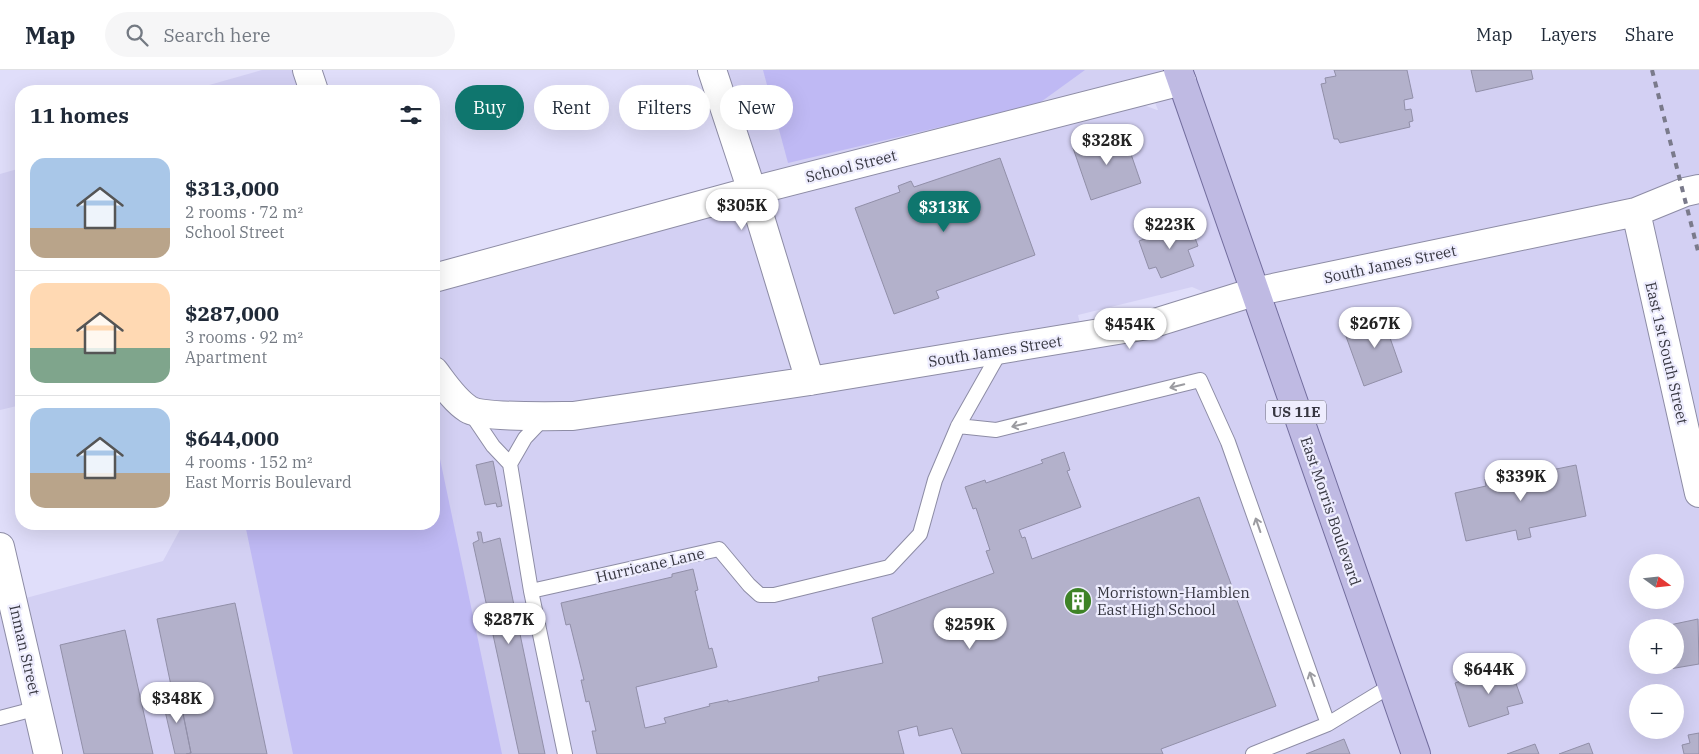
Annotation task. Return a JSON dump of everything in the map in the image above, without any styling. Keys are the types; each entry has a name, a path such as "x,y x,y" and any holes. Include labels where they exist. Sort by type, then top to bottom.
{"main road":[{"name":"East Morris Boulevard","path":"1180,76 1416,754"}],"street":[{"path":"308,70 312,85"},
{"path":"712,70 752,191 810,380"},
{"name":"School Street","path":"440,276 1180,76"},
{"name":"South James Street","path":"469,410 546,416 573,416 1002,350 1148,325 1254,292 1636,212 1685,192 1699,189"},
{"name":"East 1st South Street","path":"1636,212 1699,493"},
{"path":"440,379 447,389 469,410"},
{"name":"Inman Street","path":"0,547 48,754"}],"lane":[{"name":"Hurricane Lane","path":"531,592 719,549 760,595 774,595 889,566 920,534 934,480 958,426 1002,350"},
{"path":"958,426 996,430 1200,380 1228,442 1328,724"},
{"path":"469,410 493,446 510,464 531,592 565,754"},
{"path":"510,464 525,438 546,416"},
{"path":"1254,754 1328,724 1392,685"},
{"path":"0,718 38,708"}],"shaded area":[{"path":"262,70 307,70 312,85 209,85"},
{"name":"Morristown-Hamblen East High School","path":"712,70 1699,70 1699,754 0,754 0,605 163,561 180,530 440,530 440,276 752,191 732,130 793,130 793,85 720,85 720,94","holes":["1150,90 1158,110 1138,103","1192,287 1225,301 1083,336 1078,315"]},
{"path":"763,70 1085,70 1038,104 788,163 779,130 793,130 793,85 767,85"},
{"path":"15,170 15,406 0,410 0,174"},
{"path":"440,459 502,754 293,754 246,530 440,530"}],"building":[{"path":"1334,70 1407,70 1413,98 1404,100 1405,110 1411,109 1413,121 1409,122 1410,127 1340,143 1338,139 1334,139 1321,84 1326,83 1325,78 1336,76"},
{"path":"1471,70 1531,70 1533,79 1476,92"},
{"path":"1123,131 1141,183 1091,200 1073,148"},
{"path":"1000,158 1035,255 936,291 939,298 894,314 855,208 900,192 898,186 911,181 914,187"},
{"path":"1189,222 1198,246 1188,250 1194,266 1161,278 1156,267 1149,269 1139,241"},
{"path":"1395,313 1401,330 1389,335 1402,372 1364,386 1344,331"},
{"name":"Morristown-Hamblen East High School","path":"1064,452 1070,470 1067,471 1081,507 1019,530 1022,538 1025,537 1032,559 1199,497 1276,706 1161,749 1163,754 962,754 952,728 919,736 917,726 898,731 904,754 597,754 592,731 596,731 589,701 586,702 581,680 584,680 570,624 566,625 561,603 672,577 672,574 693,569 698,590 695,591 709,649 712,648 717,667 636,687 645,728 666,723 664,718 710,706 709,704 728,700 728,702 819,681 818,677 883,663 872,618 994,573 986,551 990,550 976,508 973,509 965,487 985,480 986,483 1043,463 1041,460"},
{"path":"493,461 502,506 497,507 496,503 485,505 476,465"},
{"path":"1525,465 1527,475 1576,465 1586,516 1529,528 1531,537 1518,540 1516,530 1466,541 1455,493 1486,486 1485,479 1508,474 1507,468"},
{"path":"477,532 481,532 483,543 500,538 545,754 519,754 473,543 479,540"},
{"path":"235,603 267,754 186,754 191,753 179,694 173,695 157,619"},
{"path":"1698,619 1699,664 1684,667 1684,622"},
{"path":"125,630 153,754 84,754 60,645"},
{"path":"1509,664 1523,703 1507,707 1509,714 1469,727 1455,683"},
{"path":"179,694 191,753 186,754 175,754 162,698"},
{"path":"1699,733 1699,754 1684,754 1682,745 1690,743 1688,735"},
{"path":"1344,739 1350,754 1306,754"},
{"path":"1589,743 1593,754 1559,754"},
{"path":"1535,744 1539,754 1507,754"}],"railway":[{"path":"1652,70 1699,255"}],"place":[{"name":"Morristown-Hamblen East High School","path":"1078,601"}]}
